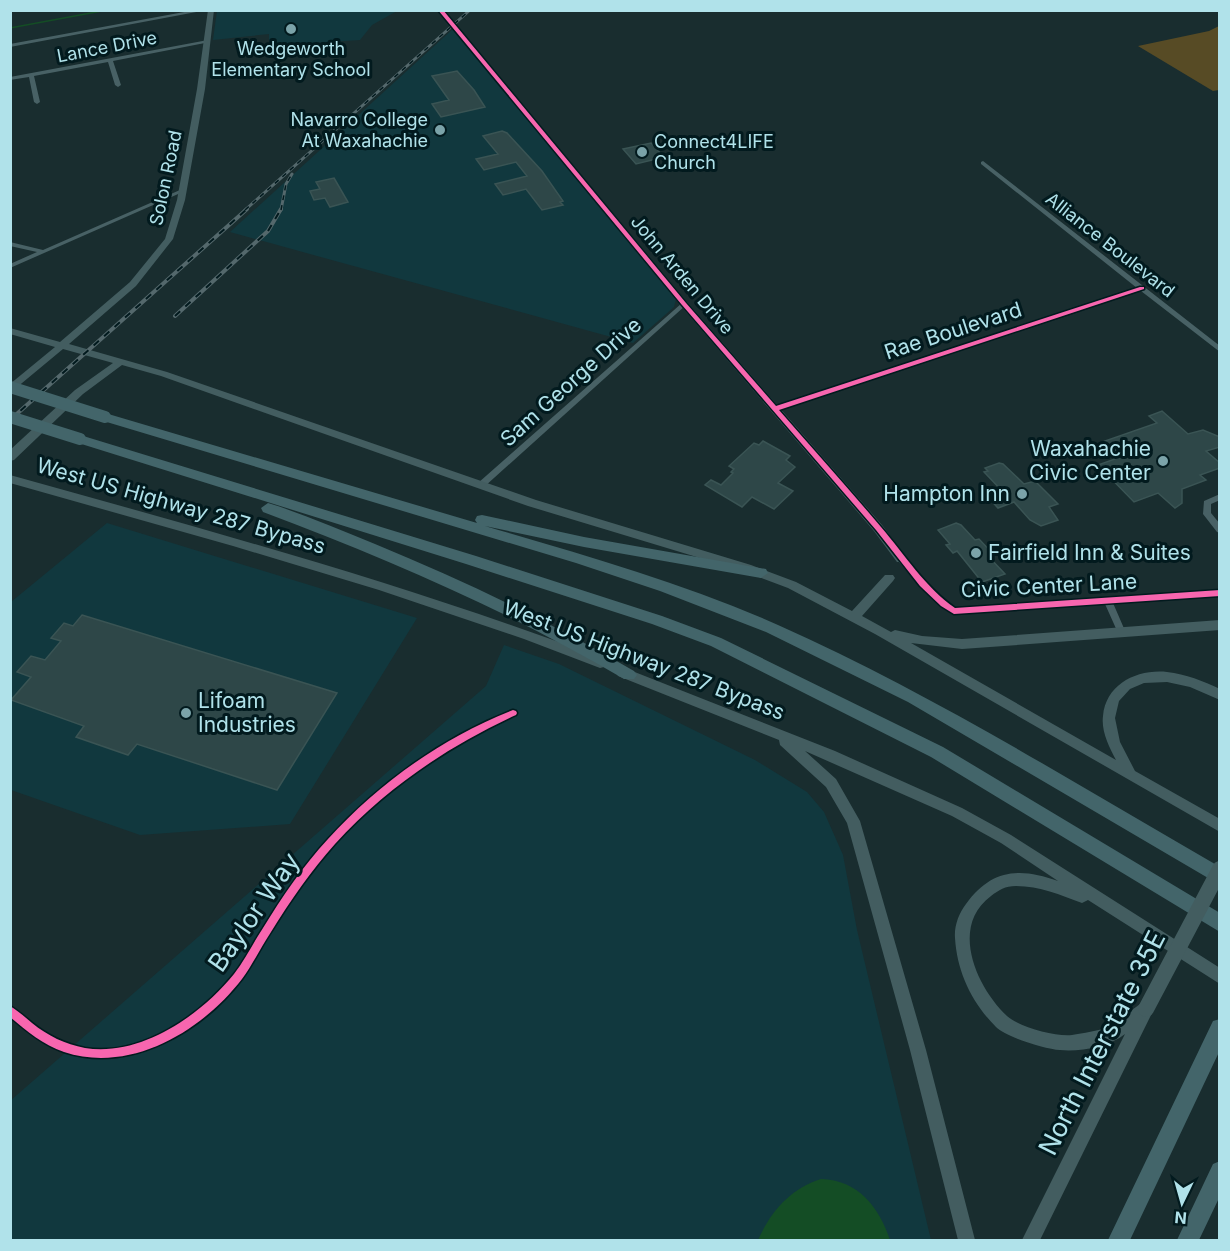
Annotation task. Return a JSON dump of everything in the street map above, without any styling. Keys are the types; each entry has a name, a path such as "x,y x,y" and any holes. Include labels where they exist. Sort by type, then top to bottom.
{"highway":[{"path":"10,388 579,559 665,587 771,628 924,703 1220,877"},
{"path":"10,417 471,560 657,620 716,642 937,752 1220,923"},
{"path":"215,482 230,493 336,534 485,598 579,644 629,675"},
{"path":"317,482 534,533 761,573"},
{"path":"1119,1240 1220,1028"},
{"path":"1188,1240 1220,1171"}],"main road":[{"name":"Solon Road","path":"10,388 133,284 164,246 172,232 182,191 208,41 211,10"},
{"name":"John Arden Drive","path":"446,12 684,304 879,528 901,559"},
{"path":"10,331 165,374 481,485 761,573 815,596 879,630 1220,826"},
{"path":"10,457 79,392 119,363"},
{"name":"West US Highway 287 Bypass","path":"10,479 348,576 531,636 775,733 910,789 957,812 1006,839 1220,977"},
{"path":"854,617 889,578"},
{"path":"879,630 922,641 962,644 1220,625"},
{"path":"1130,774 1117,753 1108,728 1110,705 1121,687 1135,679 1167,677 1191,682 1220,695"},
{"path":"775,733 831,783 853,821 918,1050 966,1240"},
{"name":"North Interstate 35E","path":"1031,1240 1146,1010 1220,870"},
{"path":"1108,906 1041,881 1014,879 999,882 981,895 962,925 968,974 977,991 1003,1023 1045,1041 1070,1043 1113,1034 1146,1010"}],"street":[{"path":"10,46 205,10"},
{"name":"Lance Drive","path":"10,79 208,41"},
{"path":"110,60 118,85"},
{"path":"31,75 37,102"},
{"name":"Alliance Boulevard","path":"982,163 1220,350"},
{"path":"10,266 182,191"},
{"path":"10,243 41,252"},
{"name":"Rae Boulevard","path":"776,409 1142,288"},
{"name":"Sam George Drive","path":"481,485 684,304"},
{"path":"1220,497 1207,503 1207,514 1220,530"},
{"name":"Civic Center Lane","path":"901,559 944,605 954,611 1220,593"},
{"path":"1108,601 1122,633"},
{"name":"Baylor Way","path":"10,1011 38,1034 62,1047 79,1052 107,1053 132,1049 177,1032 209,1008 236,980 294,887 360,812 424,761 486,724 513,713"}],"shaded area":[{"name":"Wedgeworth Elementary School","path":"217,10 397,11 372,25 360,40 269,46 269,34 213,40"},
{"path":"1219,26 1219,90 1213,91 1138,46 1209,31"},
{"name":"Navarro College At Waxahachie","path":"454,28 676,299 674,307 633,343 230,232"},
{"path":"107,523 417,618 290,824 140,835 11,790 11,602"},
{"path":"504,645 559,664 755,760 807,792 824,812 843,855 857,930 931,1240 11,1240 10,1101 486,686"},
{"path":"821,1179 846,1184 856,1190 873,1206 890,1240 758,1240 769,1220 783,1202 800,1189"}],"building":[{"path":"457,71 485,107 441,117 432,104 449,100 432,76"},
{"path":"502,131 507,133 542,171 563,201 560,202 563,205 542,210 526,189 503,195 495,184 527,176 516,162 484,170 476,159 498,154 483,136"},
{"name":"Connect4LIFE Church","path":"651,143 664,157 636,164 623,149"},
{"path":"334,178 348,202 330,207 325,198 314,200 310,191 320,189 316,182"},
{"name":"Waxahachie Civic Center","path":"1162,411 1188,434 1203,430 1220,437 1220,447 1206,451 1220,463 1220,468 1200,475 1206,480 1182,489 1182,503 1175,508 1158,493 1134,502 1098,465 1115,459 1110,454 1116,451 1105,441 1157,423 1149,416"},
{"path":"763,441 790,456 786,460 795,467 778,483 793,491 774,509 752,497 742,507 705,485 711,480 721,485 733,473 731,472 734,469 729,466 754,443 759,445"},
{"name":"Hampton Inn","path":"999,463 1003,464 1024,484 1035,481 1058,504 1049,507 1058,520 1041,526 1030,520 1014,502 998,508 988,497 1003,492 984,472 988,471 985,468"},
{"name":"Fairfield Inn & Suites","path":"956,523 961,525 975,540 979,539 993,554 988,556 1005,574 982,582 957,551 953,553 946,545 950,544 938,530"},
{"name":"Lifoam Industries","path":"82,615 337,693 277,790 137,744 128,755 76,737 84,726 11,700 31,677 17,672 31,656 45,660 61,641 51,638 64,623 73,626"}],"waterway":[{"path":"10,28 107,10"}],"railway":[{"path":"245,210 470,10"},
{"path":"281,210 286,184 292,174"},
{"path":"10,420 247,209"},
{"path":"175,316 268,231 281,209"}],"cycle path":[{"path":"440,10 684,304 878,528 923,584 943,604 954,611 1220,593"},
{"path":"775,409 1142,288"},
{"path":"10,1011 49,1040 63,1047 87,1053 111,1053 134,1049 158,1041 180,1029 200,1015 238,976 302,878 330,843 370,803 438,752 513,713"}],"place":[{"name":"Wedgeworth Elementary School","path":"291,29"},
{"name":"Navarro College At Waxahachie","path":"440,130"},
{"name":"Connect4LIFE Church","path":"642,152"},
{"name":"Waxahachie Civic Center","path":"1163,461"},
{"name":"Hampton Inn","path":"1022,494"},
{"name":"Fairfield Inn & Suites","path":"976,553"},
{"name":"Lifoam Industries","path":"186,713"}]}
